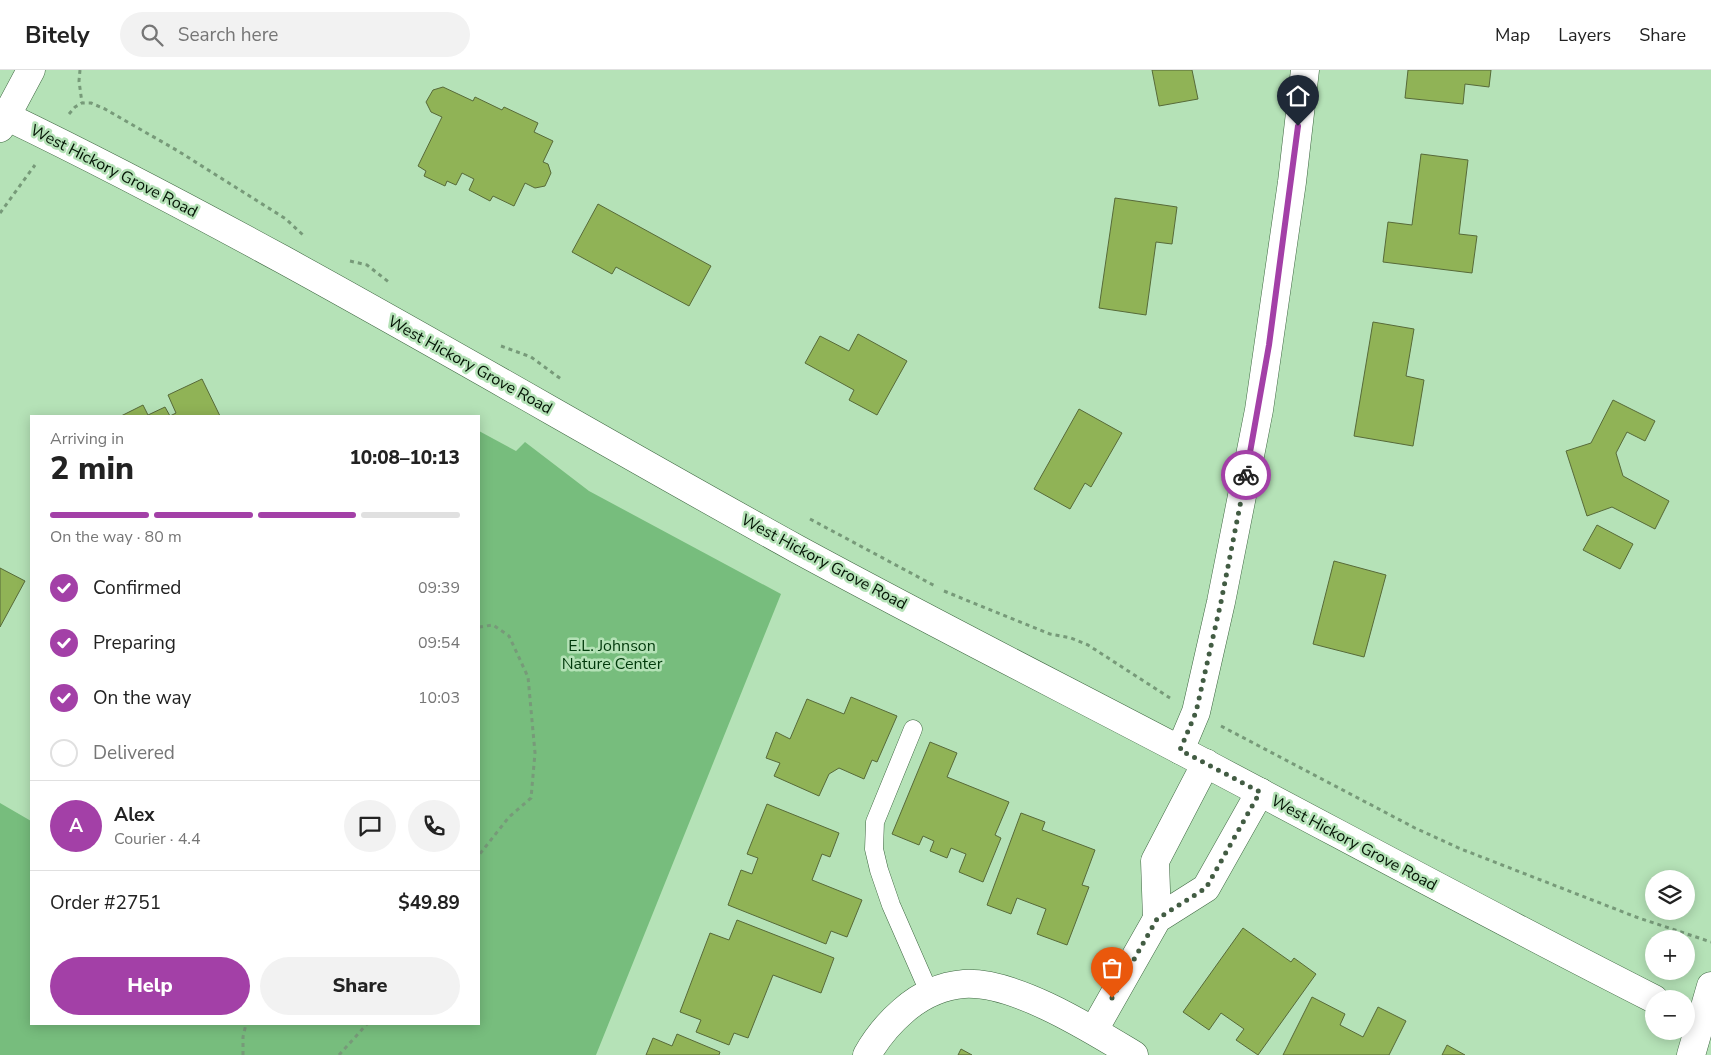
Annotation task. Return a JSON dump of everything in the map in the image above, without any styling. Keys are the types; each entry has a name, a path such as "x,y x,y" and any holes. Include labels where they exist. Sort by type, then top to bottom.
{"main road":[{"path":"2,119 31,70"},
{"path":"1180,750 1198,705 1221,602 1259,410 1292,182 1305,70"},
{"name":"West Hickory Grove Road","path":"2,119 116,171 237,235 799,549 1206,763 1441,890 1645,994"},
{"path":"1157,919 1155,861 1206,763"},
{"path":"1094,1030 1157,919 1206,888 1260,792"},
{"path":"867,1055 893,1020 912,1003 929,992 965,984 1008,991 1053,1009 1094,1030 1134,1055"},
{"path":"1691,1055 1699,1022 1711,986"}],"lane":[{"path":"914,729 875,822 874,849 891,905 929,992"}],"path":[{"path":"80,70 79,81 82,103"},
{"path":"65,120 75,107 82,103 91,103 105,109 178,151 286,219 310,239"},
{"path":"0,212 38,160"},
{"path":"342,258 367,265 381,274 391,284"},
{"path":"496,344 532,357 566,383"},
{"path":"806,517 946,592 1050,634 1071,638 1088,645 1166,695"},
{"path":"480,627 493,625 509,636 528,677 535,752 531,798 509,817 480,854"},
{"path":"1224,727 1415,828 1461,849 1636,917 1711,942"},
{"path":"243,1055 243,1037 246,1025"},
{"path":"339,1055 366,1025"}],"green space":[{"name":"E.L. Johnson Nature Center","path":"480,432 516,451 525,442 589,491 781,594 596,1055 0,1055 0,803 30,820 30,1025 480,1025"}],"building":[{"path":"1152,70 1192,70 1198,99 1159,106"},
{"path":"1408,70 1491,70 1489,87 1465,84 1463,104 1405,98"},
{"path":"443,87 473,101 475,97 502,110 504,107 538,123 534,132 553,141 543,162 548,164 551,173 545,186 535,188 525,183 514,206 493,196 490,201 469,190 474,179 462,173 456,185 447,181 445,186 424,176 426,171 418,166 442,117 431,112 426,102 433,90"},
{"path":"1421,154 1468,160 1459,234 1477,236 1472,273 1383,262 1388,222 1412,225"},
{"path":"1115,198 1177,207 1172,244 1156,242 1146,315 1099,308"},
{"path":"598,204 711,266 689,306 616,267 612,274 572,252"},
{"path":"1373,322 1414,329 1406,376 1424,380 1413,446 1354,436"},
{"path":"858,334 907,361 877,415 849,400 854,390 805,363 820,336 849,351"},
{"path":"202,379 220,415 172,415 176,413 168,395"},
{"path":"1613,400 1655,421 1645,441 1627,432 1616,453 1623,476 1669,501 1655,529 1612,507 1587,516 1566,451 1591,443"},
{"path":"143,405 148,415 123,415"},
{"path":"165,407 169,415 148,415"},
{"path":"1079,409 1122,433 1091,487 1085,483 1070,509 1034,489"},
{"path":"1597,525 1633,544 1620,569 1583,550"},
{"path":"1334,561 1386,575 1364,657 1313,644"},
{"path":"0,568 25,581 0,627"},
{"path":"851,697 897,716 877,762 872,760 864,779 839,768 829,774 819,796 774,776 780,763 766,758 776,732 790,739 807,699 844,714"},
{"path":"930,742 957,753 947,777 1009,802 995,835 1001,838 983,882 959,872 966,854 951,848 947,858 930,851 934,841 923,836 919,845 892,834"},
{"path":"767,804 839,833 830,857 822,854 812,880 862,900 847,937 831,931 826,944 728,905 741,870 752,874 758,858 747,854"},
{"path":"1021,813 1045,822 1042,830 1095,850 1082,885 1089,887 1067,945 1037,934 1046,909 1017,898 1011,914 987,905"},
{"path":"737,920 834,958 821,993 773,975 748,1038 734,1033 729,1045 696,1032 701,1020 680,1012 710,933 729,940"},
{"path":"1243,928 1291,962 1294,958 1316,974 1258,1055 1236,1040 1244,1029 1221,1013 1209,1030 1183,1012"},
{"path":"1312,997 1345,1014 1340,1025 1363,1037 1378,1007 1406,1021 1389,1055 1283,1055"},
{"path":"677,1034 720,1052 719,1055 646,1055 653,1038 672,1046"},
{"path":"1447,1045 1465,1055 1442,1055"},
{"path":"961,1049 972,1055 958,1055"}],"way so far":[{"path":"1112,998 1157,919 1206,888 1260,792 1180,750 1196,712 1221,602 1246,475"}],"route":[{"path":"1246,475 1269,345 1298,126"}]}
